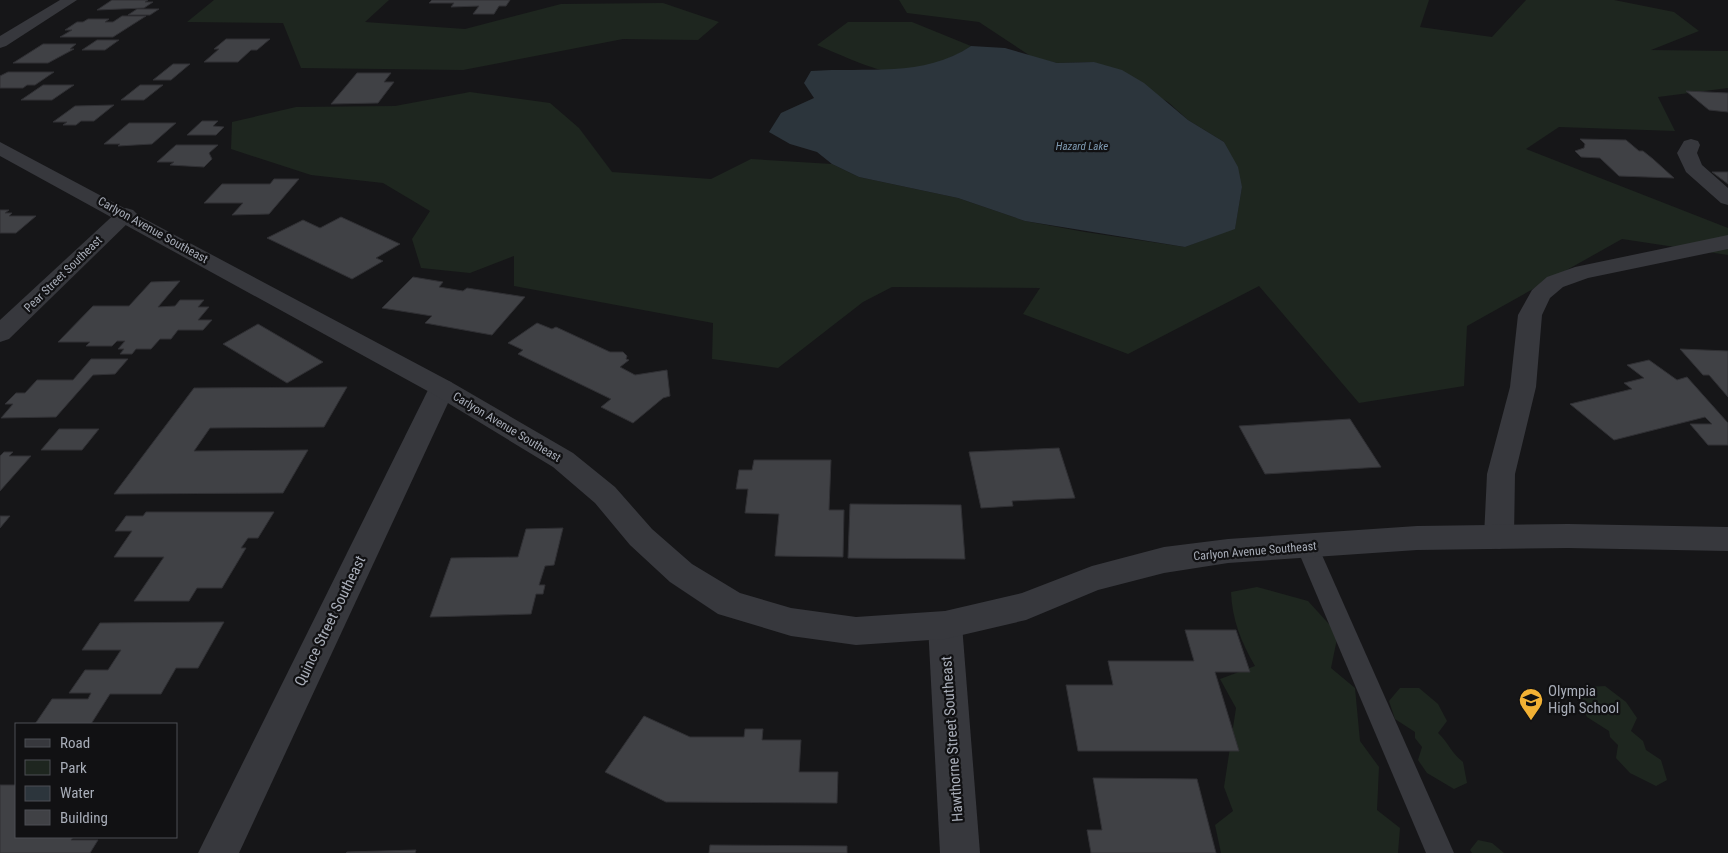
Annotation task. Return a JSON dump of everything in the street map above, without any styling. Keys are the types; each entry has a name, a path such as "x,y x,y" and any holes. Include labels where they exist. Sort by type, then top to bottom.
{"street":[{"path":"0,43 70,0"},
{"path":"1691,145 1687,153 1692,168 1728,200"},
{"name":"Carlyon Avenue Southeast","path":"0,148 126,214 442,388 564,460 605,495 641,537 681,573 730,604 791,622 856,631 945,625 1026,606 1092,579 1164,560 1228,551 1417,538 1568,536 1728,540"},
{"name":"Pear Street Southeast","path":"0,334 126,214"},
{"path":"1499,537 1501,474 1523,387 1530,315 1540,295 1555,282 1583,272 1707,248 1728,242"},
{"name":"Quince Street Southeast","path":"218,853 442,388"},
{"name":"Hawthorne Street Southeast","path":"945,625 960,853"}],"lane":[{"path":"1307,546 1440,853"}],"green space":[{"path":"214,0 389,0 365,22 465,29 561,4 663,3 719,22 698,40 623,39 463,70 301,68 283,23 187,22"},
{"path":"899,0 1429,0 1420,27 1492,37 1526,0 1614,0 1674,12 1699,31 1651,50 1728,51 1728,88 1658,97 1675,131 1559,127 1526,149 1728,228 1728,255 1622,239 1467,326 1464,386 1359,403 1259,286 1128,354 1023,314 1040,288 892,287 863,302 778,368 712,359 713,323 514,286 514,256 470,273 421,268 412,239 430,211 383,183 311,175 231,149 232,122 296,107 395,106 470,92 550,103 579,128 612,172 711,179 751,159 832,164 859,177 958,198 1025,221 1085,232 1185,247 1235,228 1242,187 1224,142 1188,120 1168,102 1094,62 1057,63 1032,57 979,22 907,13"},
{"path":"848,22 912,22 971,46 952,57 919,68 897,71 880,70 817,45"},
{"path":"1257,587 1308,601 1338,634 1331,668 1355,688 1360,741 1379,767 1377,810 1400,828 1398,853 1221,853 1215,825 1233,811 1224,787 1236,708 1220,679 1255,666 1238,630 1233,612 1231,592"},
{"path":"1605,686 1626,702 1637,718 1631,731 1643,741 1646,750 1661,760 1667,780 1656,786 1630,773 1616,758 1618,745 1610,737 1609,731 1587,717 1578,700 1587,687"},
{"path":"1400,688 1419,688 1438,704 1447,721 1438,733 1463,762 1467,783 1454,789 1427,773 1418,760 1422,747 1415,738 1415,732 1395,719 1389,701"},
{"path":"1478,840 1492,843 1504,853 1472,853 1470,850"}],"water":[{"name":"Hazard Lake","path":"971,46 1005,48 1057,63 1094,62 1122,70 1144,83 1188,120 1224,142 1238,167 1242,187 1235,229 1185,247 1025,221 958,198 859,177 832,164 817,152 790,144 769,132 781,113 814,98 804,83 811,71 914,67 934,63 953,56"}],"building":[{"path":"112,0 148,0 145,2 153,2 144,8 97,10"},
{"path":"432,0 510,0 506,6 499,6 494,14 473,14 479,6 451,7 454,3 429,3"},
{"path":"137,9 159,9 150,15 128,15"},
{"path":"122,16 146,16 113,37 60,37 72,30 65,30 77,22 83,22 88,19 109,19 105,22 113,22"},
{"path":"226,39 270,39 257,50 251,50 238,62 204,62 219,49 214,49"},
{"path":"97,40 119,40 105,50 82,50"},
{"path":"43,44 76,44 70,49 74,49 48,63 13,63"},
{"path":"173,64 190,64 171,80 153,80"},
{"path":"8,72 54,72 35,85 27,85 23,88 0,88 0,76"},
{"path":"357,73 391,73 384,82 394,82 378,103 331,104"},
{"path":"43,85 74,85 52,100 21,100"},
{"path":"140,85 163,85 144,100 121,100"},
{"path":"1686,91 1728,93 1728,112 1709,110"},
{"path":"114,105 94,121 81,121 76,125 63,125 67,122 53,122 75,106"},
{"path":"202,121 218,121 213,126 224,127 216,135 187,135"},
{"path":"129,123 176,123 152,144 118,146 120,144 104,144"},
{"path":"1580,139 1626,140 1639,151 1643,151 1674,178 1619,176 1600,158 1581,157 1575,151 1584,148 1585,144"},
{"path":"176,145 218,145 209,153 212,159 204,167 170,165 174,162 157,162"},
{"path":"1712,172 1728,172 1728,184"},
{"path":"274,179 299,179 269,214 232,215 243,203 204,203 222,184 270,184"},
{"path":"0,210 9,210 5,213 12,213 9,216 36,216 16,233 0,233"},
{"path":"341,217 400,244 376,258 383,261 352,279 267,238 303,220 320,228"},
{"path":"413,277 443,282 439,287 463,291 467,288 525,297 492,335 425,323 432,316 382,308"},
{"path":"180,281 158,307 175,306 180,300 204,300 198,307 209,307 198,320 212,320 203,330 178,330 171,339 160,339 151,349 136,349 132,354 120,354 124,349 118,349 125,341 117,341 112,346 86,346 90,342 58,342 93,306 129,306 151,282"},
{"path":"537,323 552,329 556,327 610,352 623,352 627,356 626,359 629,360 620,367 635,375 667,370 670,396 663,398 633,423 601,407 611,399 518,354 523,350 508,343"},
{"path":"258,324 323,362 287,383 223,344"},
{"path":"1680,349 1728,351 1728,397 1709,375 1703,375"},
{"path":"91,359 128,359 115,374 93,375 56,417 1,418 13,404 5,404 16,393 25,393 37,380 73,380"},
{"path":"1649,360 1677,380 1687,377 1728,423 1728,445 1708,445 1690,424 1712,424 1705,417 1614,440 1570,404 1632,389 1624,383 1644,378 1627,365"},
{"path":"347,387 324,427 210,428 194,451 308,450 283,493 114,494 194,388"},
{"path":"1350,419 1381,467 1265,474 1239,426"},
{"path":"59,429 99,429 82,450 41,450"},
{"path":"1059,448 1075,498 1012,501 1013,506 981,508 969,452"},
{"path":"4,452 13,452 9,456 31,456 0,491 0,456"},
{"path":"754,460 831,460 829,510 844,510 843,557 775,556 779,514 745,513 748,489 736,489 739,470 752,470"},
{"path":"850,504 961,505 965,559 848,558"},
{"path":"146,512 274,512 258,538 248,538 241,548 246,548 222,588 197,588 189,601 134,601 164,557 114,557 132,531 115,531 126,516 143,516"},
{"path":"0,516 10,516 0,528"},
{"path":"563,528 554,565 545,566 539,585 545,585 543,594 536,594 531,614 430,617 451,558 518,557 526,529"},
{"path":"224,622 198,668 176,668 161,694 110,694 92,723 36,723 52,699 88,699 91,693 69,693 85,670 108,670 121,650 82,650 100,623"},
{"path":"1185,630 1236,630 1250,672 1215,672 1239,751 1078,751 1066,685 1113,685 1108,661 1194,661"},
{"path":"644,716 690,737 744,737 745,729 763,729 762,740 801,740 799,772 838,772 837,803 666,802 605,772"},
{"path":"1093,778 1197,779 1216,853 1091,853 1087,830 1102,830"},
{"path":"0,785 15,785 15,838 98,840 90,853 0,853"},
{"path":"710,845 847,846 847,853 709,853"},
{"path":"416,850 415,853 346,853 347,852"}],"place":[{"name":"Olympia High School","path":"1531,721"}]}
